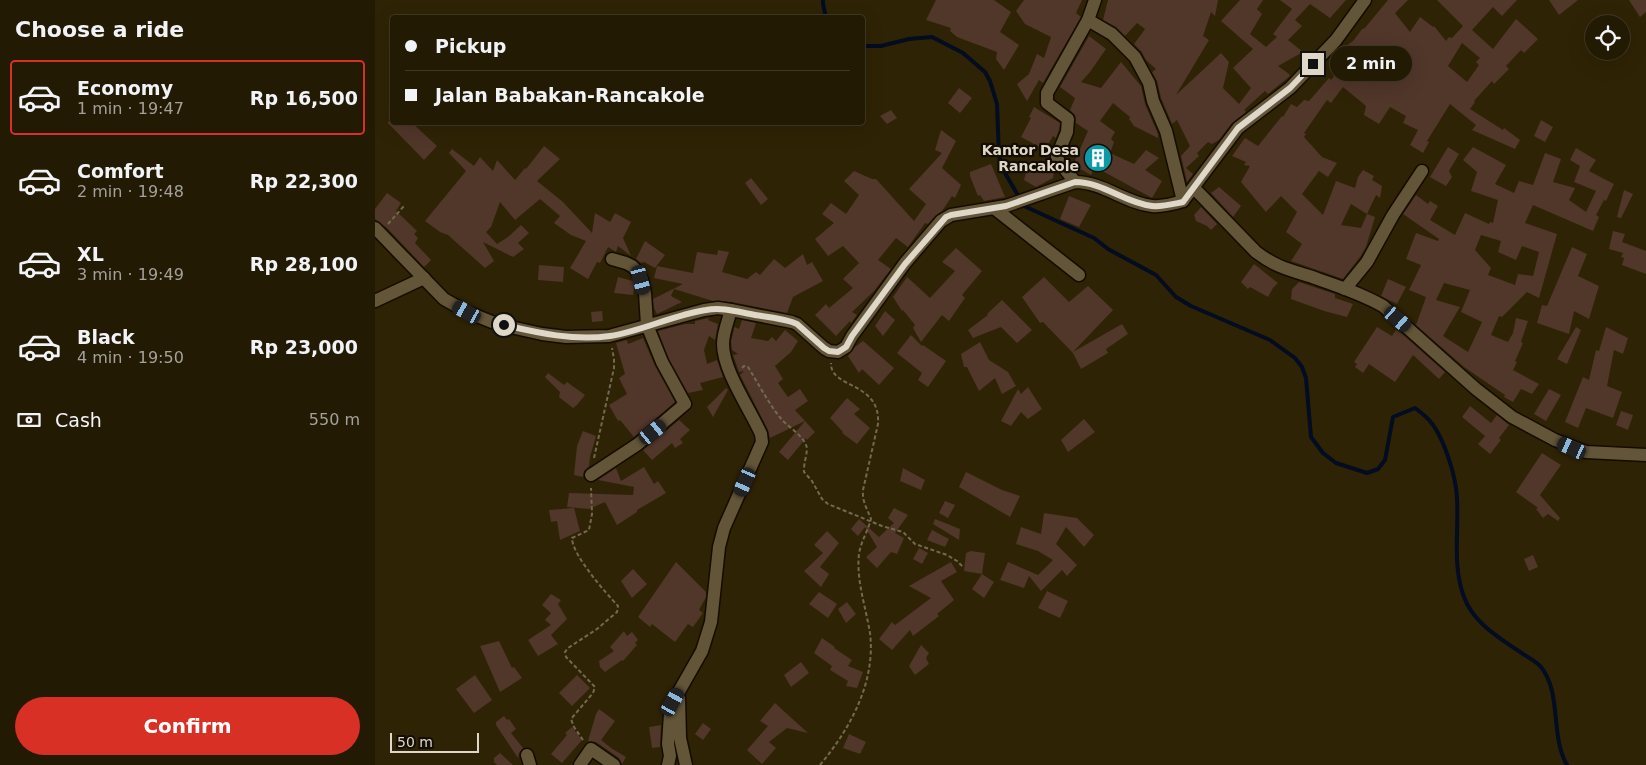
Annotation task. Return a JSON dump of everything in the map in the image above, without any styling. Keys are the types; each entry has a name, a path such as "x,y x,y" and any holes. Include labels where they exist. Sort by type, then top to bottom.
{"street":[{"path":"1075,182 1057,159 1067,132 1068,119 1047,103 1046,98 1088,20 1095,0"},
{"path":"377,231 444,299 467,312 492,322 542,334 566,337 609,336 704,310 718,308 797,324 824,348 838,352 846,347 900,271 941,221 951,215 1000,207 1075,182 1087,182 1139,203 1152,206 1183,202 1238,128 1290,88 1335,40 1361,2"},
{"path":"1088,20 1111,34 1135,57 1149,83 1153,101 1166,131 1183,202"},
{"path":"1345,289 1367,262 1393,215 1423,171"},
{"path":"1194,188 1255,252 1266,260 1281,268 1366,297 1383,306 1461,376 1512,417 1555,440 1585,452 1646,455"},
{"path":"1000,207 1079,275"},
{"path":"591,475 638,444 685,405 685,400 662,362 647,326 645,293 639,275 632,266 612,259"},
{"path":"375,300 424,278"},
{"path":"668,765 670,756 668,744 670,714 673,702 702,651 711,622 719,547 724,528 762,442 761,434 754,418 732,376 723,346 723,338 731,310"},
{"path":"679,692 680,738 686,765"},
{"path":"579,765 591,750 614,765"}],"path":[{"path":"377,231 404,206"},
{"path":"591,750 571,720 593,693 595,687 566,657 565,652 568,648 597,630 617,612 619,607 594,577 577,553 572,542 572,537 587,532 590,527 592,514 591,475 614,368 609,336"},
{"path":"821,765 836,746 852,720 864,691 869,667 870,636 860,578 859,555 863,535 871,521 865,508 863,490 879,413 870,397 833,372 831,365 833,352"},
{"path":"732,376 744,366 748,367 764,395 782,420 799,435 807,448 804,472 812,481 821,499 840,510 903,532 915,544 947,555 963,567"}],"building":[{"path":"936,0 994,0 1011,12 1000,32 1019,45 1004,70 996,59 997,52 957,37 950,31 951,28 926,20"},
{"path":"1024,0 1082,0 1076,13 1081,17 1043,83 1039,80 1027,101 1017,84 1029,74 1037,54 1044,58 1051,37 1025,24 1016,11"},
{"path":"1108,0 1218,0 1215,16 1211,12 1203,36 1209,40 1176,95 1221,53 1229,62 1223,88 1239,104 1251,88 1233,68 1253,49 1221,21 1240,0 1263,0 1257,9 1262,14 1250,34 1266,47 1277,37 1273,34 1292,9 1280,0 1346,0 1330,18 1310,4 1295,20 1302,26 1288,40 1303,52 1278,66 1290,76 1268,94 1265,91 1244,110 1246,112 1232,123 1219,140 1212,144 1208,142 1197,153 1199,156 1186,168 1193,174 1187,182 1181,156 1190,146 1177,120 1172,124 1152,72 1156,69 1146,60 1134,44 1145,29 1137,23 1125,36 1116,27 1103,20"},
{"path":"1388,0 1408,0 1395,13 1410,32 1420,17 1434,26 1446,41 1449,37 1452,38 1463,26 1437,0 1517,0 1502,16 1493,7 1472,30 1493,49 1516,19 1538,39 1524,53 1521,50 1506,66 1509,69 1494,84 1492,81 1474,101 1470,109 1503,130 1504,128 1520,140 1515,149 1472,130 1476,125 1450,104 1427,141 1429,142 1423,153 1410,145 1418,130 1403,123 1406,116 1390,107 1379,124 1364,115 1366,106 1343,87 1331,103 1327,100 1304,133 1306,134 1304,137 1322,157 1337,163 1328,177 1319,171 1302,194 1323,215 1336,181 1355,188 1358,177 1363,170 1374,176 1372,180 1382,186 1380,198 1376,195 1367,214 1375,217 1366,247 1343,279 1291,261 1302,244 1286,232 1297,212 1281,196 1266,212 1241,182 1250,166 1244,165 1246,162 1232,156 1245,138 1258,146 1283,117 1291,104 1297,107 1304,100 1309,101 1329,78 1331,80 1352,54 1345,47 1364,29","holes":["1462,43 1480,58 1476,62 1479,65 1467,82 1448,66","1351,204 1367,214 1361,228 1341,225"]},
{"path":"1549,0 1578,0 1559,15"},
{"path":"1629,0 1646,0 1646,12 1640,17"},
{"path":"1089,36 1106,49 1081,82 1101,88 1121,62 1141,86 1145,104 1158,138 1134,126 1129,119 1130,117 1113,103 1100,121 1115,132 1111,139 1114,142 1110,153 1134,164 1146,150 1159,158 1145,170 1162,181 1152,198 1095,167 1091,175 1073,165 1088,131 1076,123 1075,115 1070,110 1075,98 1060,87"},
{"path":"959,88 972,98 960,113 948,103"},
{"path":"1034,107 1060,123 1056,138 1053,136 1045,150 1021,137 1031,118 1029,117"},
{"path":"891,110 897,118 887,124 880,116"},
{"path":"1541,120 1553,127 1545,142 1534,136"},
{"path":"387,122 390,122 390,125 414,125 437,146 424,160"},
{"path":"941,130 956,141 942,168 961,185 955,198 952,196 942,211 928,224 925,223 908,247 896,238 878,260 891,269 874,291 852,312 857,315 851,323 850,321 836,336 815,315 826,304 829,308 853,288 843,279 859,263 843,246 828,256 815,239 834,223 822,214 831,203 846,214 859,195 844,181 854,171 876,179 914,221 926,204 909,189 942,153 935,150"},
{"path":"544,146 560,159 537,181 563,202 592,233 595,213 610,222 615,213 631,222 623,238 631,256 618,246 616,252 608,247 600,263 597,262 588,279 570,268 586,241 571,235 554,223 560,216 540,199 515,220 500,202 491,227 486,232 497,244 521,225 529,233 518,243 524,249 513,257 483,242 494,261 485,268 448,235 440,232 425,221 466,171 449,153 452,149 474,166 480,157 493,171 497,160 515,180"},
{"path":"1448,147 1459,154 1449,171 1452,177 1446,186 1430,177"},
{"path":"1473,147 1506,165 1495,184 1514,193 1519,181 1533,185 1545,153 1561,159 1553,182 1575,188 1569,200 1586,212 1596,191 1574,182 1580,166 1570,160 1576,148 1596,160 1589,171 1614,184 1606,201 1604,200 1596,215 1599,217 1593,231 1533,205 1525,223 1557,234 1539,298 1527,292 1502,317 1499,316 1491,335 1508,342 1513,333 1516,318 1528,321 1521,342 1523,343 1513,370 1539,384 1532,394 1521,389 1513,402 1464,367 1416,325 1426,297 1409,290 1421,265 1406,259 1416,233 1438,241 1439,239 1403,214 1416,195 1428,204 1430,201 1438,206 1430,220 1455,235 1465,213 1489,224 1490,222 1493,223 1498,200 1471,191 1477,172 1463,160","holes":["1481,235 1501,241 1498,252 1516,260 1522,246 1539,252 1533,276 1518,274 1515,285 1488,275 1491,268 1475,250","1444,283 1470,290 1461,312 1482,322 1468,352 1443,336 1460,307 1436,300"]},
{"path":"1029,161 1054,171 1053,178 1036,187 1024,180"},
{"path":"991,164 1005,197 984,201 980,195 978,196 970,172"},
{"path":"751,178 768,199 761,205 745,183"},
{"path":"1219,187 1241,206 1233,217 1211,193"},
{"path":"1624,190 1633,194 1621,218 1617,217"},
{"path":"387,193 401,203 396,211 417,231 414,234 418,238 415,243 431,260 424,267 387,228 375,219 375,209"},
{"path":"1069,196 1091,205 1079,227 1060,219"},
{"path":"1201,207 1217,224 1211,230 1196,221 1194,215"},
{"path":"1613,231 1625,234 1622,242 1646,251 1646,274 1622,265 1624,258 1621,257 1623,253 1609,249"},
{"path":"645,241 665,255 655,268 636,259"},
{"path":"1572,247 1587,254 1578,276 1599,286 1589,319 1574,311 1569,334 1537,323 1542,305 1547,306"},
{"path":"956,248 982,271 962,295 965,298 949,321 942,315 921,342 913,328 915,325 902,311 893,297 907,277 930,298 955,271 942,262"},
{"path":"718,250 729,252 722,272 747,279 756,272 760,275 774,259 785,268 803,254 807,265 812,262 823,281 793,297 787,313 732,302 713,301 674,289 671,296 682,302 657,314 653,299 683,284 654,278 657,266 693,273 697,252 717,255"},
{"path":"1254,264 1278,283 1268,297 1250,287 1248,289 1241,282"},
{"path":"539,265 564,267 563,282 538,280"},
{"path":"618,277 633,281 635,286 633,295 614,293"},
{"path":"1044,277 1069,302 1088,286 1113,310 1073,352 1122,324 1128,334 1106,349 1108,353 1081,369 1073,353 1043,322 1040,323 1022,297"},
{"path":"1388,279 1406,287 1397,304 1381,296"},
{"path":"1299,282 1335,294 1335,298 1353,304 1347,317 1291,299 1292,289"},
{"path":"1002,300 1032,330 1017,343 1001,327 973,338 968,330 988,315"},
{"path":"602,311 603,321 592,322 591,312"},
{"path":"885,311 895,320 883,336 875,326"},
{"path":"709,318 708,320 718,324 715,340 709,336 704,350 707,364 717,360 723,377 700,383 703,390 688,393 669,359 658,331 685,324 695,324 695,321"},
{"path":"742,320 756,323 751,338 768,341 772,337 776,341 785,330 798,341 791,352 775,366 783,379 778,383 788,397 800,389 808,401 795,410 805,421 770,438 768,430 740,375 744,371 739,372 733,355 738,354 732,350 731,341 734,327 739,329"},
{"path":"1377,327 1392,336 1396,330 1401,333 1445,372 1439,379 1413,355 1395,382 1369,364 1363,373 1355,367 1357,364 1354,362"},
{"path":"1576,327 1581,330 1567,364 1557,359"},
{"path":"1606,327 1628,338 1623,354 1614,350 1607,386 1622,392 1613,418 1586,408 1578,428 1565,422 1583,377 1589,380 1596,350 1599,351"},
{"path":"911,335 922,346 946,361 928,387 918,380 922,373 897,353"},
{"path":"643,338 655,366 675,402 634,437 620,420 618,421 609,405 627,394 619,378 625,374 616,343 627,340 628,344"},
{"path":"863,341 894,368 879,385 862,369 859,373 848,356"},
{"path":"980,342 989,360 1008,372 1016,386 1002,394 995,378 979,391 967,367 964,367 961,354"},
{"path":"548,373 564,385 567,382 585,395 577,405 573,408 559,397 560,392 545,377"},
{"path":"1028,387 1042,409 1028,419 1021,412 1011,426 1001,421 1018,389 1021,394"},
{"path":"726,388 728,390 713,417 707,407"},
{"path":"1549,389 1561,395 1546,421 1534,414"},
{"path":"847,398 860,409 854,414 870,428 857,444 842,433 830,418"},
{"path":"1470,406 1491,423 1497,415 1509,425 1499,438 1501,440 1490,454 1478,444 1485,436 1462,417"},
{"path":"1621,411 1633,415 1628,430 1616,425"},
{"path":"1084,419 1095,432 1068,452 1061,440"},
{"path":"679,420 690,430 680,439 683,443 675,448 672,443 652,460 643,450"},
{"path":"805,421 815,432 807,440 806,438 788,460 779,452"},
{"path":"583,431 596,436 589,466 584,471 583,477 574,475 577,446"},
{"path":"1542,453 1561,465 1540,495 1560,518 1558,521 1548,514 1543,518 1536,509 1538,508 1516,492"},
{"path":"644,467 654,484 658,481 666,493 637,510 637,512 617,525 605,502 589,509 567,507 569,493 633,495 634,487 598,480 616,468 621,481"},
{"path":"903,468 925,480 921,490 900,481"},
{"path":"966,472 1002,490 1020,496 1010,517 959,487"},
{"path":"945,501 955,505 948,518 939,513"},
{"path":"574,508 580,531 560,540 557,521 551,522 549,510"},
{"path":"894,508 908,515 895,533 904,538 897,554 891,552 877,568 866,557 877,547 865,527 858,536 851,529 859,519 879,537 894,523 888,518"},
{"path":"1044,513 1077,518 1094,535 1084,547 1066,527 1056,544 1077,565 1067,576 1062,570 1041,591 1029,576 1024,588 1000,580 1008,562 1038,575 1053,560 1038,551 1016,544 1021,527 1041,534"},
{"path":"935,519 960,529 959,540 933,524"},
{"path":"932,530 949,539 945,547 927,540"},
{"path":"827,531 839,543 820,567 829,574 821,587 804,571 823,553 814,545"},
{"path":"919,548 928,553 922,564 913,559"},
{"path":"971,551 985,553 982,574 964,571 966,553"},
{"path":"1533,555 1538,567 1529,571 1524,559"},
{"path":"676,562 706,592 706,597 699,610 703,613 693,627 688,624 675,642 652,624 650,627 638,617"},
{"path":"951,562 957,572 941,581 954,600 937,614 939,616 913,636 910,630 892,650 879,639 892,622 895,625 931,598 909,586"},
{"path":"633,569 647,584 632,598 621,581"},
{"path":"982,574 994,582 984,598 972,589"},
{"path":"1047,591 1068,601 1060,618 1038,608"},
{"path":"819,592 837,604 828,618 809,604"},
{"path":"551,594 561,600 558,604 567,619 551,635 558,644 538,656 528,640 551,625 545,620 551,613 542,605"},
{"path":"847,602 856,614 846,623 838,609"},
{"path":"624,631 627,636 632,632 638,640 635,643 637,645 623,661 605,672 600,667 599,661 614,651 610,647"},
{"path":"822,638 852,660 848,666 863,672 857,688 846,686 848,681 830,670 832,666 814,653"},
{"path":"499,641 512,668 514,667 522,678 500,692 480,646"},
{"path":"921,645 929,653 926,658 929,664 915,675 909,666"},
{"path":"801,662 809,673 791,687 784,675"},
{"path":"475,675 492,700 474,713 456,689"},
{"path":"577,675 590,688 572,706 559,693"},
{"path":"775,703 808,733 787,728 769,742 776,748 762,764 747,750 768,726 760,721"},
{"path":"599,709 615,721 601,740 626,757 622,764 619,758 596,742 588,741"},
{"path":"504,716 507,720 509,719 516,729 511,733 523,748 518,758 496,725 496,722"},
{"path":"703,723 711,729 703,740 695,734"},
{"path":"661,725 660,747 652,748 649,727"},
{"path":"572,727 582,740 562,763 551,754 567,735 565,733"},
{"path":"849,734 866,742 860,754 843,748"},
{"path":"500,753 513,765 497,765 494,762 494,758"}],"waterway":[{"path":"823,0 825,15"},
{"path":"865,46 881,46 909,39 932,37 963,53 985,72 990,81 997,104 999,156 1005,173 1024,206 1094,238 1108,249 1156,275 1176,297 1191,306 1270,340 1295,358 1302,367 1306,378 1311,437 1323,453 1336,463 1367,473 1378,469 1385,460 1393,417 1415,408 1427,418 1433,425 1448,455 1454,478 1457,498 1458,573 1468,607 1489,630 1541,667 1552,689 1559,741 1567,765"}],"place":[{"name":"Kantor Desa Rancakole","path":"1098,158"}],"route":[{"path":"504,325 542,334 566,337 609,336 675,317 718,308 792,322 797,324 824,348 829,351 838,352 846,347 905,264 946,217 1006,206 1075,182 1087,182 1139,203 1152,206 1183,202 1238,128 1290,88 1313,64"}]}
